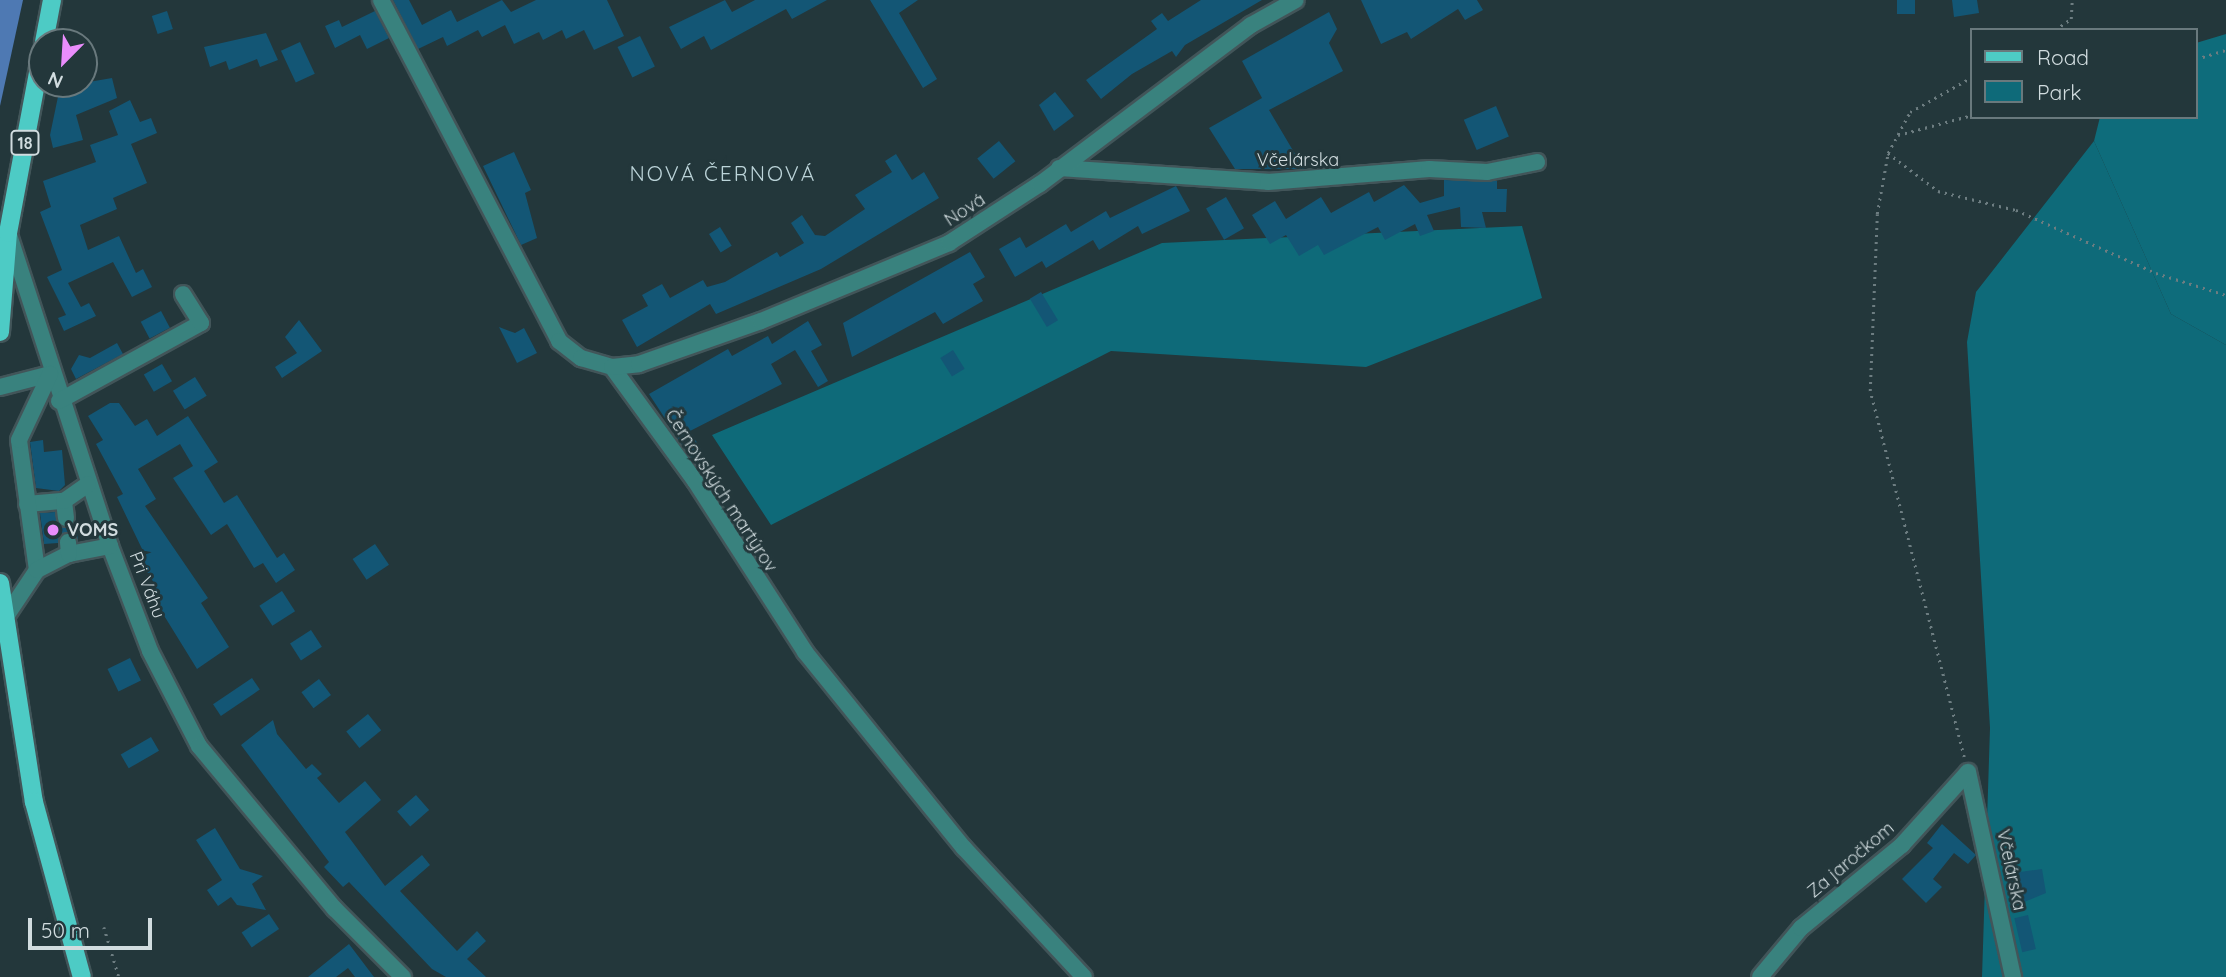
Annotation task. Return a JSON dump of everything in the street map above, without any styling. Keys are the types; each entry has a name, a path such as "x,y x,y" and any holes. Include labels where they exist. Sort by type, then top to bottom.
{"main road":[{"path":"47,28 52,0"},
{"name":"Pri Váhu","path":"8,233 33,98"},
{"name":"18","path":"0,332 8,233"},
{"path":"0,583 38,821 82,977"}],"street":[{"path":"381,0 535,304 559,341 581,358 612,367"},
{"name":"Nová","path":"612,367 639,364 895,270 949,243 1059,168 1251,25 1296,0"},
{"name":"Včelárska","path":"1059,168 1268,182 1429,169 1488,172 1536,162"},
{"name":"Pri Váhu","path":"8,233 50,374 110,546 150,651 199,746 335,909 403,977"},
{"path":"59,401 201,323 183,293"},
{"name":"Černovských martýrov","path":"612,367 695,481 805,652 964,848 1084,977"},
{"path":"0,387 50,374"},
{"path":"37,570 19,440 50,374"},
{"path":"27,504 64,501 88,484"},
{"path":"64,501 66,518"},
{"path":"5,618 37,570 68,548 110,546"},
{"name":"Včelárska","path":"1968,772 2012,977"},
{"name":"Za jaročkom","path":"1760,977 1801,928 1902,845 1968,772"}],"path":[{"path":"2058,28 2071,19 2071,0"},
{"path":"2198,58 2226,50"},
{"path":"1968,772 1870,391 1877,214 1888,153 1910,112 1970,79"},
{"path":"1898,135 1970,116"},
{"path":"1888,153 1938,191 2016,210 2156,273 2226,295"},
{"path":"104,927 119,977"}],"green space":[{"path":"2094,141 2171,314 2226,345 2226,977 1982,977 1990,728 1967,342 1976,292"},
{"path":"1522,226 1542,298 1366,367 1111,351 771,525 712,435 1162,243"}],"shaded area":[{"path":"0,0 23,0 0,106"},
{"path":"2226,34 2226,345 2171,314 2094,141 2100,119 2198,119 2198,42"}],"building":[{"path":"393,0 409,0 422,25 451,10 457,22 502,0 511,12 536,0 607,0 624,36 594,50 584,30 566,39 562,30 543,40 539,32 514,44 505,25 482,37 478,30 447,46 443,37 418,49"},
{"path":"725,0 732,12 755,0 827,0 792,19 786,9 711,50 704,36 681,49 669,27"},
{"path":"870,0 918,0 899,13 937,79 923,88"},
{"path":"1201,0 1262,0 1185,45 1176,57 1172,51 1132,74 1101,99 1086,80 1157,29 1151,21 1162,13 1168,21"},
{"path":"1361,0 1477,0 1483,10 1465,20 1458,9 1411,39 1407,32 1381,44"},
{"path":"1897,0 1915,0 1915,14 1897,14"},
{"path":"1952,0 1977,0 1979,13 1954,17"},
{"path":"167,11 173,29 158,34 152,16"},
{"path":"375,11 389,38 367,49 360,35 335,48 325,26 339,20 342,27"},
{"path":"1329,12 1337,29 1329,43 1343,71 1269,110 1304,169 1235,169 1209,128 1262,98 1242,61"},
{"path":"266,33 278,60 260,67 257,59 229,70 226,61 210,67 204,47"},
{"path":"640,36 655,67 632,78 618,47"},
{"path":"300,42 315,74 296,83 281,51"},
{"path":"112,78 117,98 76,115 83,140 53,148 50,135 58,98 98,98 98,80"},
{"path":"1055,92 1074,116 1054,131 1039,105"},
{"path":"130,100 140,122 151,118 157,133 131,144 147,183 113,198 117,209 80,225 88,250 119,236 136,273 143,269 152,287 132,297 113,262 68,283 81,307 89,303 96,316 64,331 58,318 66,315 47,277 62,270 40,212 51,207 43,181 96,162 90,145 118,135 109,111"},
{"path":"1496,106 1509,136 1477,150 1464,120"},
{"path":"999,141 1015,161 994,179 977,159"},
{"path":"514,152 531,190 525,193 537,238 521,245 483,166"},
{"path":"896,154 912,180 924,172 939,198 821,269 716,314 710,304 637,347 622,320 648,306 642,295 662,284 670,298 703,280 707,287 725,282 777,252 780,257 804,243 791,223 802,215 815,235 825,236 865,209 855,195 892,172 885,161"},
{"path":"1444,180 1497,181 1497,189 1507,189 1506,212 1482,212 1486,228 1461,227 1460,207 1427,215 1434,231 1420,236 1415,224 1385,240 1378,227 1324,255 1318,245 1299,256 1286,235 1270,244 1252,215 1275,201 1286,219 1321,197 1331,213 1369,192 1374,202 1404,185 1420,203 1444,196"},
{"path":"1176,186 1190,211 1142,234 1138,226 1099,250 1093,240 1046,268 1042,261 1015,277 999,249 1020,237 1026,248 1066,224 1071,232 1106,211 1110,218"},
{"path":"1226,197 1244,228 1224,240 1206,208"},
{"path":"720,227 732,246 721,253 709,234"},
{"path":"970,252 985,277 973,284 983,301 943,324 935,312 852,357 843,323"},
{"path":"1041,292 1058,320 1047,327 1030,299"},
{"path":"161,311 170,328 150,339 141,322"},
{"path":"299,320 322,351 282,378 275,367 297,353 285,337"},
{"path":"808,321 822,345 811,351 828,381 818,387 795,350 771,364 782,384 690,431 702,451 691,458 649,394 728,349 732,356 768,336 772,344"},
{"path":"499,327 515,333 524,328 537,353 517,363"},
{"path":"117,343 123,354 76,379 71,369 79,355 90,358"},
{"path":"953,350 965,369 952,377 940,358"},
{"path":"162,364 172,381 154,392 144,374"},
{"path":"195,377 207,396 185,409 173,391"},
{"path":"110,403 119,403 135,426 147,419 157,436 188,416 218,462 204,471 224,503 237,495 277,558 284,553 295,570 276,583 263,563 254,568 227,524 211,535 173,478 193,466 180,444 138,469 156,499 145,506 208,598 201,603 229,647 197,669 147,588 154,583 138,557 144,553 117,497 123,494 96,444 103,440 88,416"},
{"path":"43,440 44,452 62,450 65,485 59,491 36,488 30,442"},
{"path":"55,512 63,528 76,519 78,540 66,532 58,543 44,544 40,513"},
{"path":"375,544 389,565 367,580 353,559"},
{"path":"282,591 295,611 272,626 259,606"},
{"path":"311,630 322,647 301,660 290,644"},
{"path":"130,658 141,680 118,691 108,669"},
{"path":"252,678 260,690 221,716 213,704"},
{"path":"319,679 331,695 313,708 301,692"},
{"path":"368,714 381,730 359,748 346,732"},
{"path":"273,720 277,734 306,769 312,764 322,774 317,778 339,803 365,781 381,800 345,832 385,886 422,855 430,865 400,891 457,951 477,931 486,941 467,959 486,977 446,977 432,969 349,882 343,887 324,867 329,862 241,745"},
{"path":"151,737 159,751 129,768 121,754"},
{"path":"416,795 429,810 410,826 397,811"},
{"path":"1942,824 1976,855 1968,864 1954,853 1933,879 1942,887 1926,903 1902,879 1933,848 1927,843"},
{"path":"215,828 240,869 263,876 252,884 266,910 237,905 231,897 218,906 207,890 222,880 196,840"},
{"path":"2042,869 2046,893 2019,904 2013,873"},
{"path":"269,914 279,929 252,947 242,932"},
{"path":"2028,915 2036,949 2022,952 2014,918"},
{"path":"349,944 374,977 355,977 348,968 336,977 308,977"}],"place":[{"name":"VOMS","path":"53,530"}],"district":[{"name":"NOVÁ ČERNOVÁ","path":"723,173"}]}
